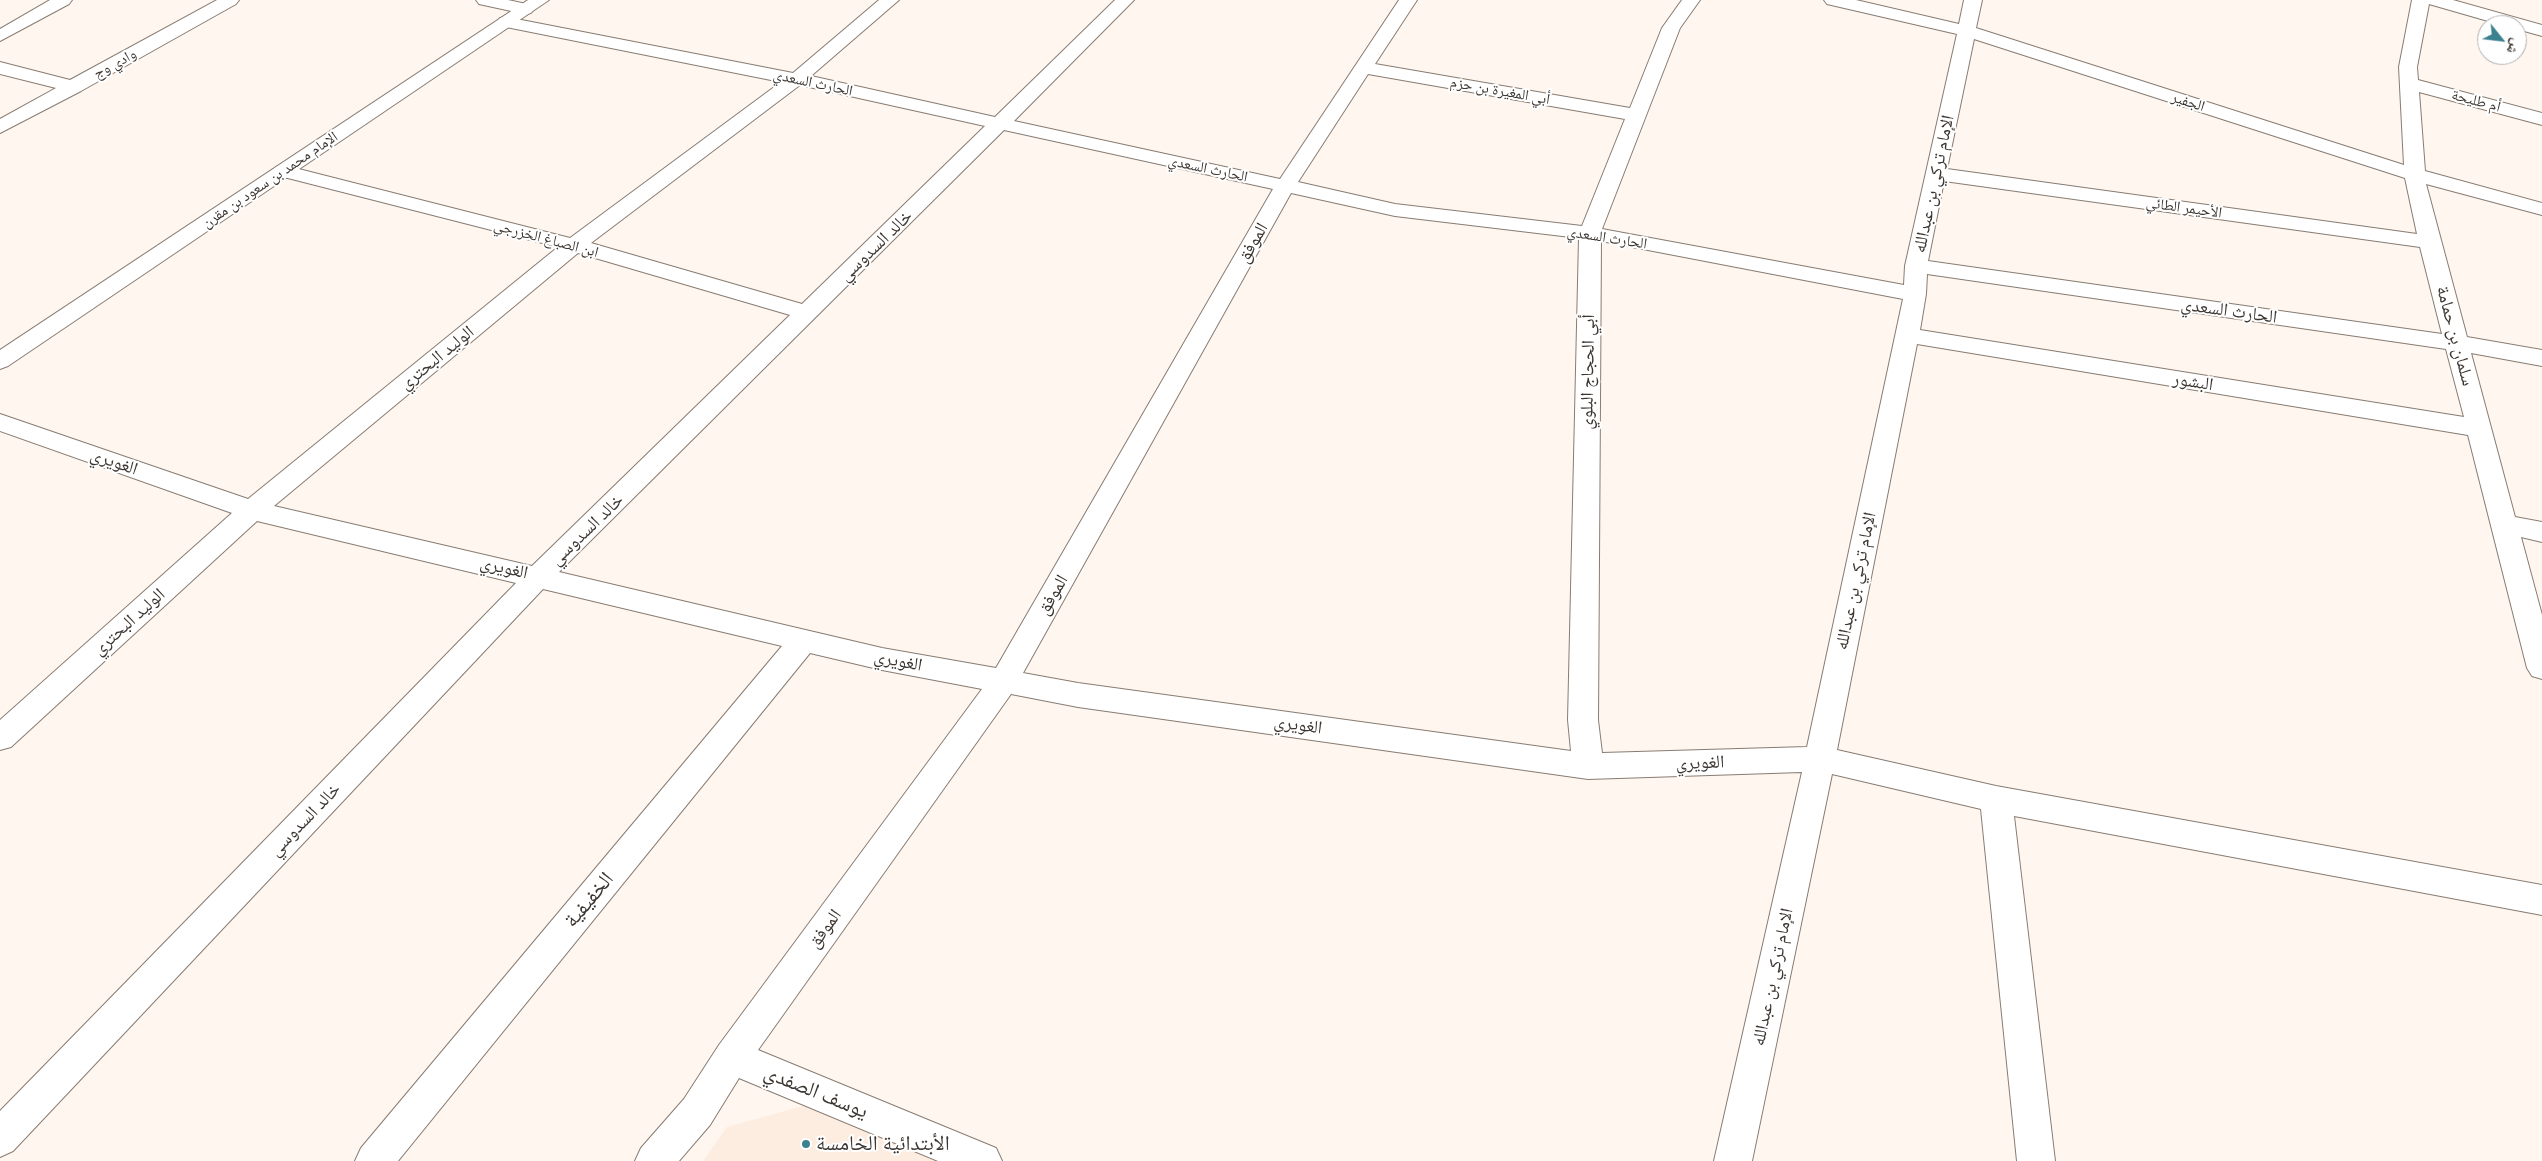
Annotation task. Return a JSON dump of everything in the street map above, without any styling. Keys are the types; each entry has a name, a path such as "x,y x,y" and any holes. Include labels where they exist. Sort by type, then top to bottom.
{"street":[{"path":"0,36 63,0"},
{"name":"وادي وج","path":"0,128 230,0"},
{"path":"485,0 533,5"},
{"name":"الوليد البحتري","path":"0,738 252,510 574,245 797,80 890,0"},
{"name":"خالد السدوسي","path":"0,1138 539,576 1001,124 1125,0"},
{"name":"الموفق","path":"654,1161 697,1112 732,1058 1004,681 1285,186 1408,0"},
{"name":"أبي الحجاج البلوي","path":"1588,766 1583,720 1590,233 1671,28 1691,0"},
{"name":"الجفير","path":"1833,0 1966,31 2415,174 2542,209"},
{"name":"الإمام تركي بن عبدالله","path":"1733,1161 1820,759 1907,335 1914,294 1916,266 1973,0"},
{"name":"سلمان بن حمامة","path":"2422,0 2408,67 2416,189 2542,668"},
{"path":"2434,0 2542,32"},
{"name":"الإمام محمد بن سعود بن مقرن","path":"0,361 533,5"},
{"path":"0,21 20,24"},
{"name":"الحارث السعدي","path":"506,22 797,80 1395,210 1590,233 1914,294"},
{"path":"0,68 74,87"},
{"name":"أبي المغيرة بن حزم","path":"1363,68 1636,115"},
{"name":"أم طليحة","path":"2409,83 2542,119"},
{"name":"ابن الصباغ الخزرجي","path":"283,172 574,245 808,313"},
{"name":"الأحيمر الطائي","path":"1937,174 2431,242"},
{"name":"الحارث السعدي","path":"1916,266 2457,343 2542,358"},
{"name":"البشور","path":"1907,335 2479,428"},
{"name":"الغويري","path":"0,422 252,510 539,576 882,659 1078,695 1588,766 1820,759 1996,799 2542,900"},
{"path":"2504,524 2542,532"},
{"name":"الخفيفية","path":"374,1161 804,640"},
{"path":"1996,799 2036,1161"},
{"name":"يوسف الصفدي","path":"732,1058 984,1161"}],"shaded area":[{"name":"الأبتدائية الخامسة","path":"810,1104 935,1161 703,1161 727,1127"}],"place":[{"name":"الأبتدائية الخامسة","path":"806,1144"}]}
